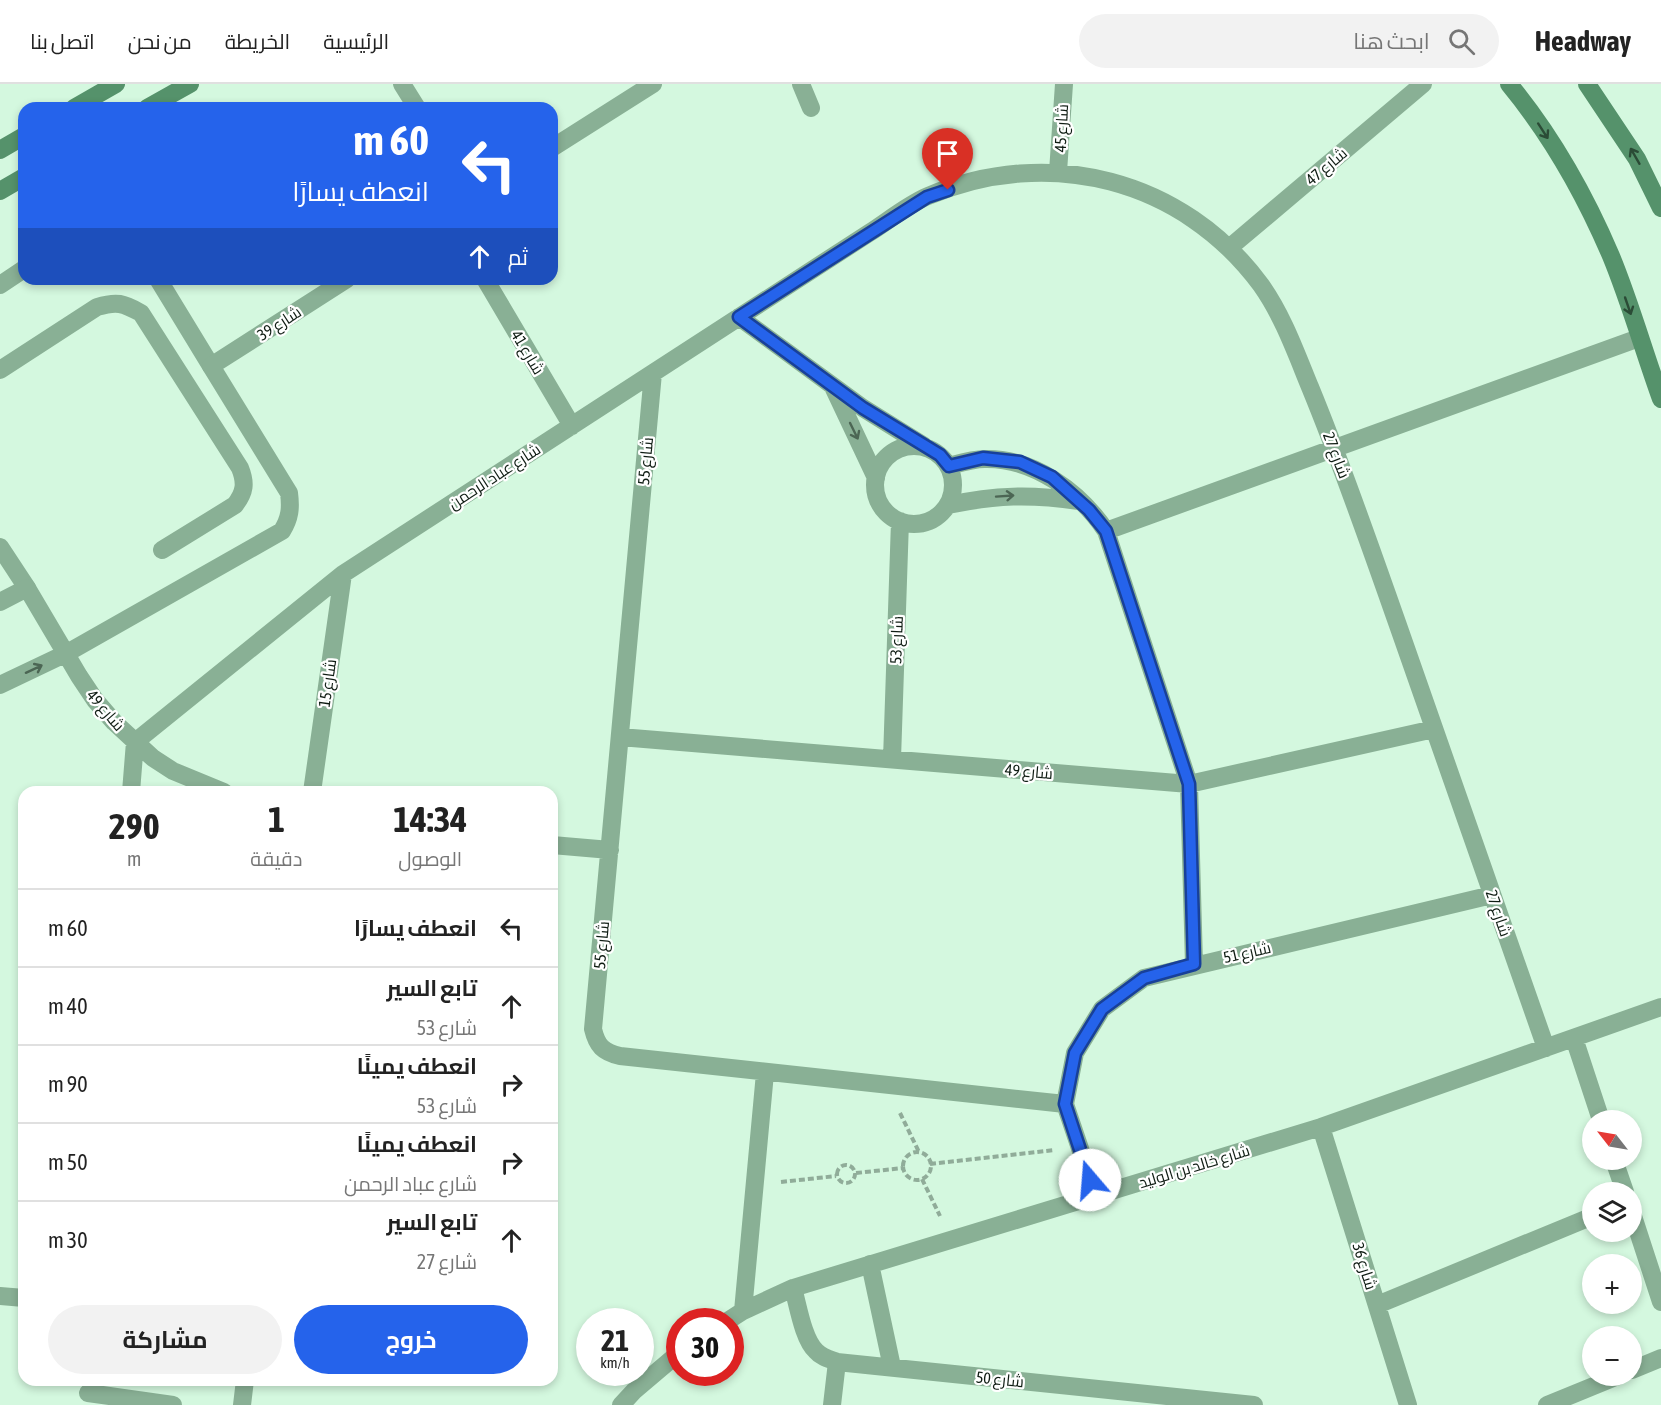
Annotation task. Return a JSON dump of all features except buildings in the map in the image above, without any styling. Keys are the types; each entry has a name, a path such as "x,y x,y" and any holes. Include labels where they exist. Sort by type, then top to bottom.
{"street":[{"path":"84,102 116,84"},
{"path":"158,102 190,84"},
{"path":"402,84 413,102"},
{"path":"558,144 652,84"},
{"path":"801,84 811,108"},
{"name":"شارع 45","path":"1058,172 1064,84"},
{"name":"شارع 47","path":"1229,248 1423,84"},
{"path":"1509,84 1528,107 1575,180 1611,257 1661,399"},
{"path":"1591,87 1637,159 1661,208"},
{"path":"0,150 18,140"},
{"name":"شارع 27","path":"869,233 927,197 969,183 991,176 1058,172 1105,179 1150,195 1192,218 1229,248 1262,287 1287,332 1336,448 1546,1048"},
{"path":"0,191 18,180"},
{"name":"شارع عباد الرحمن","path":"135,742 343,574 869,233"},
{"path":"0,285 18,273"},
{"path":"0,685 67,653 282,531 289,519 291,506 289,493 162,285"},
{"name":"شارع 39","path":"211,366 339,285"},
{"name":"شارع 41","path":"489,285 572,426"},
{"path":"0,370 97,307 110,303 123,303 141,313 240,468 245,480 243,494 235,505 162,550"},
{"path":"739,317 863,408 940,455 949,466 953,479 948,505 939,515 927,521 914,524 900,521 880,504 876,491 876,478 881,465 901,448 915,446 928,448"},
{"path":"1106,531 1639,338"},
{"name":"شارع 55","path":"653,373 593,1029 596,1042 606,1053 620,1056 1065,1104"},
{"path":"832,385 876,478"},
{"path":"949,466 983,458 1020,462 1052,477 1079,501 1106,531 1189,784 1194,964"},
{"path":"948,505 980,498 1013,495 1079,501"},
{"name":"شارع 53","path":"892,759 900,521"},
{"name":"شارع 49","path":"0,547 95,700 114,722 153,758 173,771 209,786"},
{"name":"شارع 15","path":"313,786 343,574"},
{"path":"0,602 27,588"},
{"name":"شارع 49","path":"620,737 1189,784 1434,729"},
{"path":"131,786 135,742"},
{"path":"558,846 609,850"},
{"name":"شارع 51","path":"1096,1196 1065,1104 1075,1053 1102,1009 1144,978 1194,964 1492,895"},
{"name":"شارع خالد بن الوليد","path":"744,1311 793,1288 1321,1127 1661,1007"},
{"path":"1574,1038 1598,1110"},
{"path":"743,1308 765,1072"},
{"name":"شارع 36","path":"1321,1127 1408,1405"},
{"path":"1377,1305 1582,1221"},
{"path":"1641,1242 1661,1302"},
{"path":"870,1264 892,1367"},
{"name":"شارع 50","path":"793,1288 808,1340 815,1351 837,1362 892,1367 1080,1396 1254,1405"},
{"path":"0,1296 18,1298"},
{"path":"1642,1366 1661,1358"},
{"path":"832,1405 837,1362"},
{"path":"621,1405 666,1364"},
{"path":"242,1405 244,1386"},
{"path":"1547,1405 1594,1386"},
{"path":"87,1393 173,1405"}],"path":[{"path":"886,1085 920,1152 927,1156 930,1164 929,1173 922,1179 914,1180 906,1175 903,1168 904,1159 911,1153 920,1152"},
{"path":"930,1164 1079,1147"},
{"path":"842,1165 853,1167 856,1173 855,1179 844,1184 836,1176 842,1165"},
{"path":"856,1173 903,1168"},
{"path":"755,1185 836,1176"},
{"path":"922,1179 951,1240"}],"route":[{"path":"948,190 927,197 739,317 863,408 940,455 949,466 983,458 1020,462 1052,477 1089,510 1106,531 1189,784 1194,964 1144,978 1102,1009 1075,1053 1065,1104 1090,1180"}]}
